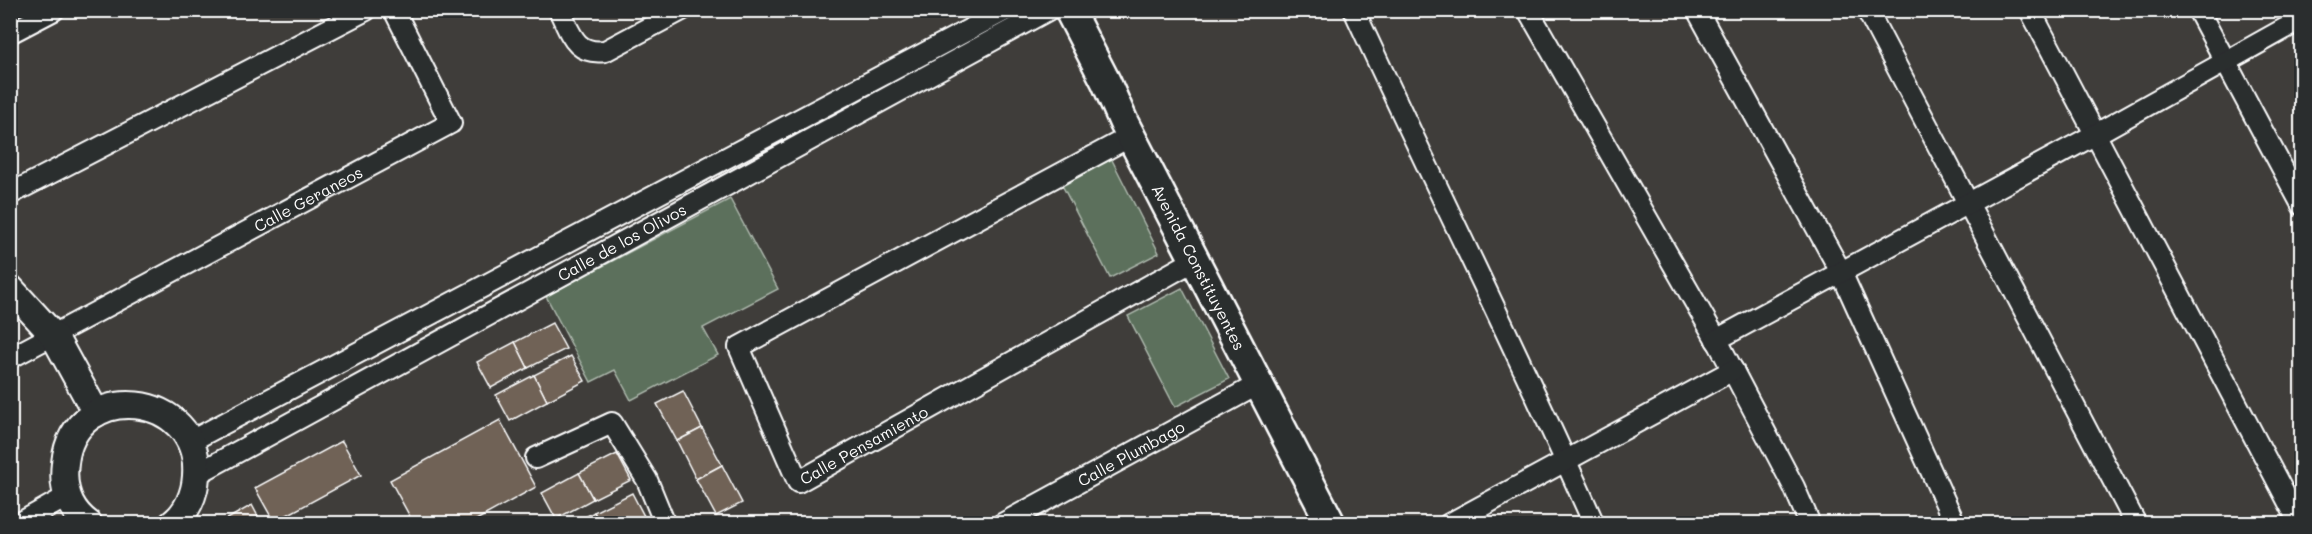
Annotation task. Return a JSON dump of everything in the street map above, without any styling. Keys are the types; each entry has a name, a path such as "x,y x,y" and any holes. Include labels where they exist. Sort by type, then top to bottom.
{"main road":[{"name":"Avenida Constituyentes","path":"1069,10 1327,522"}],"street":[{"path":"10,33 54,10"},
{"path":"10,194 366,10"},
{"name":"Calle Geraneos","path":"54,336 71,324 451,123 394,10"},
{"path":"558,10 579,48 592,53 605,51 682,10"},
{"name":"Calle de los Olivos","path":"189,442 1006,10"},
{"name":"Calle de los Olivos","path":"197,474 1048,10"},
{"path":"1354,10 1415,144 1459,230 1567,460 1594,524"},
{"path":"1528,10 1716,340 1794,487 1810,524"},
{"path":"1697,10 1840,272 1954,524"},
{"path":"1867,10 2136,524"},
{"path":"2030,10 2300,524"},
{"path":"2198,10 2301,206"},
{"path":"1716,340 2096,134 2301,19"},
{"name":"Calle Pensamiento","path":"1131,136 739,347 798,482 1195,260"},
{"path":"10,288 54,336 96,413"},
{"path":"10,358 54,336"},
{"path":"1449,524 1732,370"},
{"name":"Calle Plumbago","path":"1002,524 1259,384"},
{"path":"89,524 70,503 63,481 67,448 78,428 96,413 108,408 131,404 151,407 172,418 182,429 196,455 196,488 190,503 172,524"},
{"path":"536,458 612,423 646,480 665,524"},
{"path":"18,524 68,496"}],"green space":[{"path":"1111,158 1159,253 1110,278 1061,183"},
{"path":"730,199 778,289 703,328 718,355 631,400 615,370 591,382 546,296"},
{"path":"1182,288 1229,379 1175,407 1128,316"}],"building":[{"path":"552,323 566,349 528,368 515,342"},
{"path":"515,342 528,368 491,388 477,362"},
{"path":"571,356 585,381 547,401 534,375"},
{"path":"534,375 547,401 510,421 496,395"},
{"path":"683,391 702,428 677,441 657,404"},
{"path":"500,420 536,487 469,524 414,524 390,480"},
{"path":"702,428 722,465 696,479 677,441"},
{"path":"342,441 361,475 274,522 255,488"},
{"path":"617,454 631,480 593,499 579,473"},
{"path":"722,465 742,503 716,516 696,479"},
{"path":"579,473 593,499 556,519 542,493"},
{"path":"632,493 645,518 635,524 600,524 594,512"},
{"path":"252,505 262,524 222,524 222,522"},
{"path":"594,512 600,524 573,524"}]}
